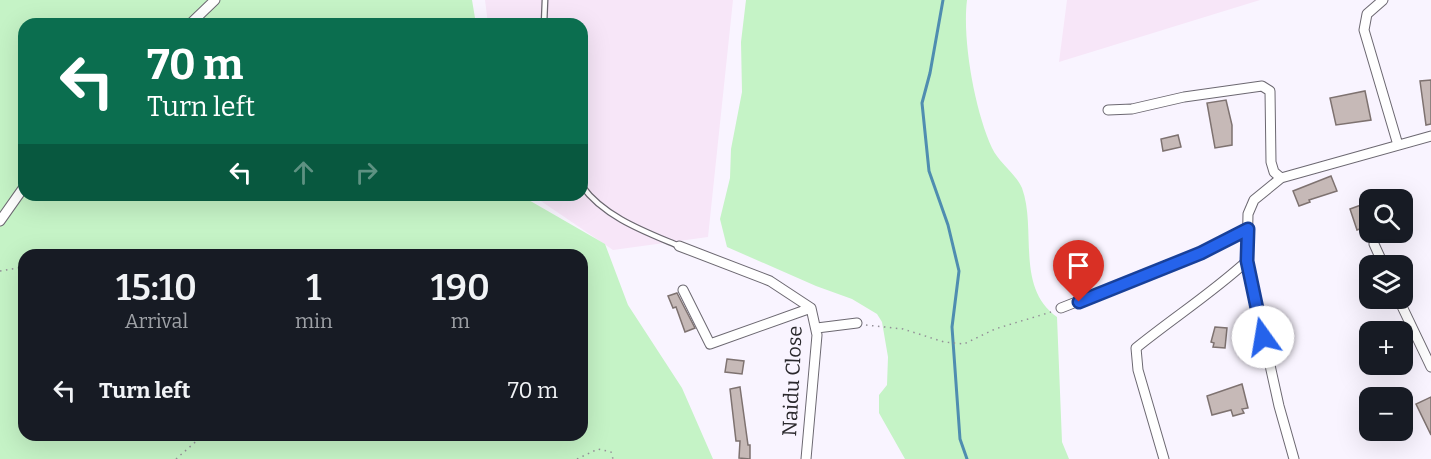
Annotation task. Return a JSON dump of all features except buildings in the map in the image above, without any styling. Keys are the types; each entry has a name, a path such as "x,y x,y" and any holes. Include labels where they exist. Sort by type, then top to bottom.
{"street":[{"path":"196,18 215,0"},
{"path":"1383,0 1367,14 1364,30 1398,145"},
{"path":"1108,110 1132,109 1262,86 1270,91 1271,162 1274,172 1281,177"},
{"path":"1294,459 1279,406 1247,261 1248,214 1254,200 1281,177 1431,136"},
{"path":"0,221 18,196"},
{"path":"1060,308 1201,253 1248,229"},
{"path":"1374,243 1379,255"},
{"name":"Naidu Close","path":"679,246 770,281 811,308 817,328 806,459"},
{"path":"1164,459 1138,370 1136,348 1185,308 1223,284 1247,261"},
{"path":"683,290 706,341 710,344 811,308"},
{"path":"1403,309 1431,367"},
{"path":"817,328 856,323"}],"lane":[{"path":"544,18 545,0"},
{"path":"588,193 629,224 679,246"}],"path":[{"path":"0,271 18,268"},
{"path":"856,323 903,329 944,342 964,344 995,329 1060,308"},
{"path":"171,441 189,441"},
{"path":"176,459 197,441"},
{"path":"577,459 598,449 611,452 613,459"}],"shaded area":[{"path":"485,0 733,0 708,237 613,250 541,201 588,201 588,18 487,18"},
{"path":"1067,0 1260,0 1059,62"}],"green space":[{"path":"0,0 472,0 475,18 18,18 18,201 530,201 605,244 628,305 682,388 713,459 0,459"},
{"path":"746,0 967,0 968,55 980,115 992,148 1022,188 1028,221 1031,274 1044,305 1057,317 1062,442 1069,459 905,459 879,413 879,395 887,385 888,357 882,322 877,314 852,299 816,286 727,247 720,219 730,178 731,149 742,92 741,42"}],"waterway":[{"path":"943,0 930,73 922,103 929,171 948,225 959,271 952,327 960,439 967,459"}],"route":[{"path":"1079,302 1201,253 1248,229 1247,261 1263,337"}]}
